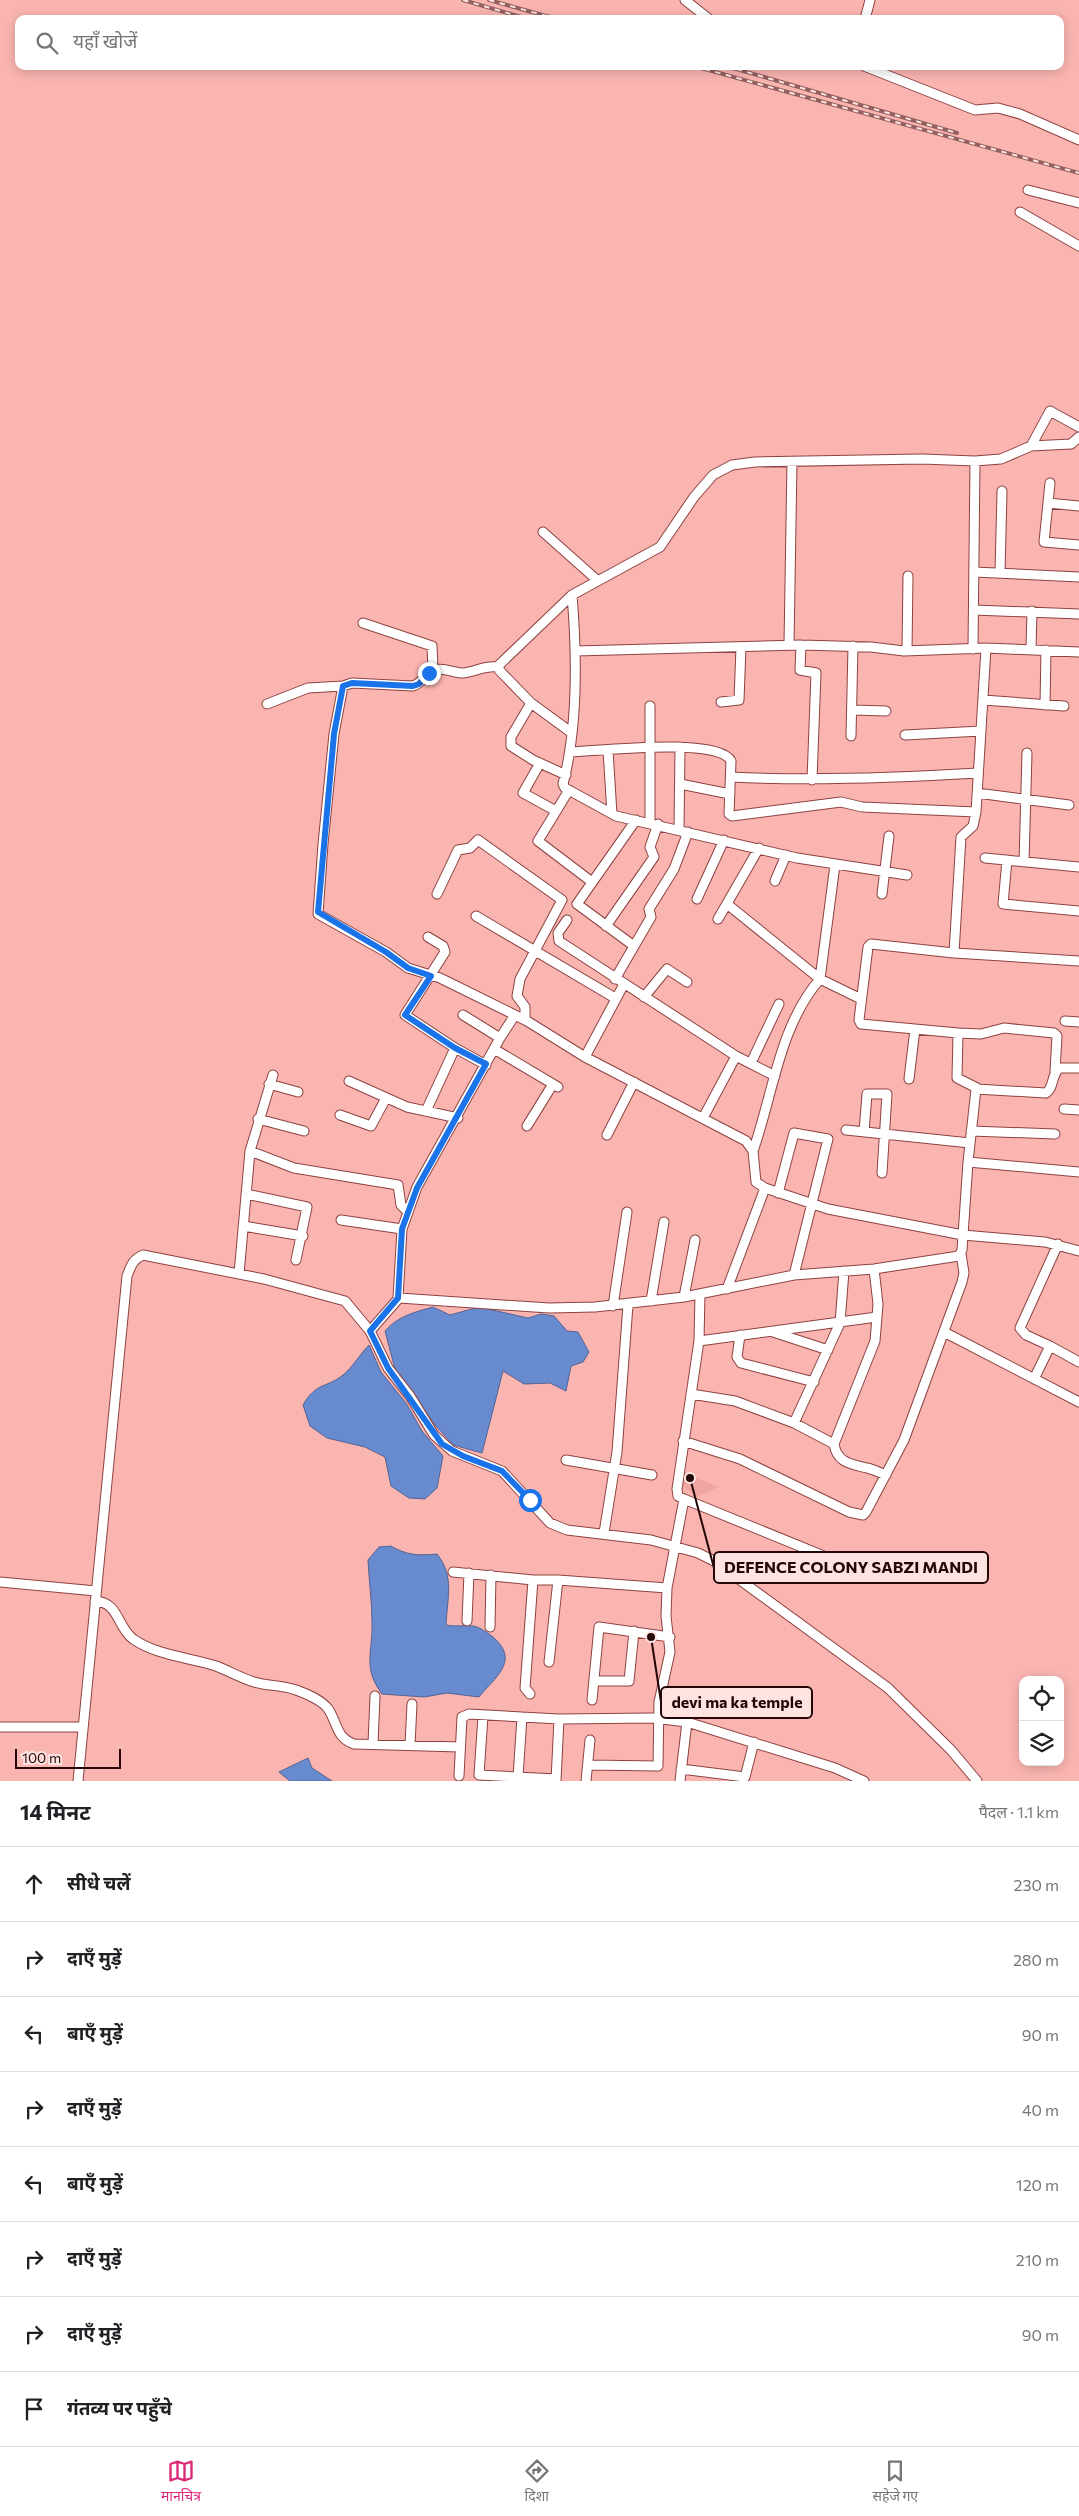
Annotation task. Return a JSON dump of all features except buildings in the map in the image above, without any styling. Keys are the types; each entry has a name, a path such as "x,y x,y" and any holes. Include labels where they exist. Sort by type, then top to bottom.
{"street":[{"path":"685,0 704,15"},
{"path":"866,15 870,0"},
{"path":"874,70 974,110 998,108 1020,114 1079,140"},
{"path":"1028,190 1079,203"},
{"path":"1020,212 1079,246"},
{"path":"1030,446 1050,411 1079,427"},
{"path":"498,668 572,594 640,560 660,547 694,498 713,475 722,468 755,462 922,459 975,461 1001,458 1030,446 1056,446 1078,441"},
{"path":"973,649 975,461"},
{"path":"789,645 792,462"},
{"path":"1050,483 1045,543 1079,545"},
{"path":"1000,573 1002,491"},
{"path":"1048,503 1079,506"},
{"path":"543,532 597,580"},
{"path":"974,572 1079,577"},
{"path":"907,651 908,576"},
{"path":"572,594 575,651 572,733 571,752 563,786 612,814 786,855 835,865 907,875"},
{"path":"974,610 1079,614"},
{"path":"1031,649 1032,611"},
{"path":"267,704 308,688 343,686 352,683 413,686 419,684 432,670 434,653 430,645 364,623"},
{"path":"801,645 800,670 816,673 812,780"},
{"path":"575,651 801,645 853,646 907,651 986,648 1079,652"},
{"path":"851,736 853,646"},
{"path":"721,702 739,700 741,647"},
{"path":"954,954 961,837 973,826 976,812 986,648"},
{"path":"1045,704 1046,650"},
{"path":"432,670 461,673 487,666 498,668 531,702 572,733"},
{"path":"343,686 334,734 318,912 386,952 408,968 440,978 525,1020 585,1057 746,1141 753,1151"},
{"path":"983,700 1064,706"},
{"path":"531,702 511,737 511,746 540,763 566,774"},
{"path":"606,926 654,857 650,849 654,824 649,748 650,706"},
{"path":"853,710 886,712"},
{"path":"905,735 981,730"},
{"path":"571,752 680,747 704,748 722,753 731,761 729,814 732,816 841,802 862,807 976,812"},
{"path":"615,979 651,917 649,910 674,869 683,831 680,747"},
{"path":"608,750 612,814"},
{"path":"1024,862 1027,753"},
{"path":"540,763 523,793 556,811"},
{"path":"731,777 871,780 978,773"},
{"path":"680,784 730,794"},
{"path":"569,790 538,839 538,842 592,882"},
{"path":"977,793 1068,805"},
{"path":"634,946 577,905 636,820"},
{"path":"882,894 889,836"},
{"path":"437,894 460,849 469,848 478,840 562,900 518,986 517,996 525,1007 525,1020"},
{"path":"697,898 724,840"},
{"path":"718,919 758,848"},
{"path":"775,881 786,855"},
{"path":"985,858 1079,867"},
{"path":"1007,860 1003,904 1079,911"},
{"path":"835,865 820,979 797,1016 775,1076 753,1151 756,1182 765,1188 812,1204 963,1235 1058,1244 1079,1251"},
{"path":"727,904 820,979 861,999"},
{"path":"476,916 615,998"},
{"path":"567,920 558,933 557,940 736,1056 775,1076"},
{"path":"428,937 445,949 444,954 405,1015 455,1048 486,1064"},
{"path":"958,1033 957,1078 977,1088 1046,1093 1051,1089 1055,1072 1057,1036 1054,1033 1004,1028 981,1034 958,1033 861,1024 859,1020 861,999 869,944 954,954 1079,961"},
{"path":"644,997 666,969 687,982"},
{"path":"585,1057 624,984"},
{"path":"751,1063 779,1004"},
{"path":"462,1015 500,1038"},
{"path":"371,1333 398,1298 402,1229 417,1188 458,1118 500,1038 515,1015"},
{"path":"1065,1021 1079,1022"},
{"path":"909,1079 915,1029"},
{"path":"426,1111 455,1048"},
{"path":"494,1049 556,1086 527,1126"},
{"path":"703,1118 736,1056"},
{"path":"1055,1072 1061,1067 1079,1068"},
{"path":"239,1274 250,1151 258,1119 273,1075"},
{"path":"349,1081 407,1107 458,1118"},
{"path":"607,1135 634,1082"},
{"path":"269,1084 298,1092"},
{"path":"683,1441 740,1459 857,1515 866,1512 904,1440 964,1273 961,1254 968,1162 977,1088"},
{"path":"864,1132 867,1094 885,1094 887,1097 882,1173"},
{"path":"340,1115 371,1126 386,1098"},
{"path":"1064,1109 1079,1110"},
{"path":"258,1119 304,1131"},
{"path":"846,1130 970,1143"},
{"path":"971,1131 1055,1134"},
{"path":"778,1193 794,1133 827,1138 828,1142 794,1275"},
{"path":"250,1151 294,1168 398,1185 400,1205 407,1211"},
{"path":"968,1162 1079,1172"},
{"path":"727,1289 765,1188"},
{"path":"246,1194 307,1207 303,1236 296,1260"},
{"path":"613,1306 627,1212"},
{"path":"341,1220 402,1229"},
{"path":"651,1300 664,1222"},
{"path":"243,1226 303,1236"},
{"path":"684,1297 695,1240"},
{"path":"1058,1244 1020,1328 1026,1335 1079,1362"},
{"path":"398,1298 549,1308 628,1305 651,1300 684,1297 794,1275 874,1269 961,1254"},
{"path":"78,1781 127,1276 131,1264 138,1257 151,1256 239,1274 341,1299 351,1307 371,1333 388,1368 413,1400 434,1435 452,1451 502,1471 550,1524 566,1530 651,1540 676,1546 714,1561 888,1688 951,1750 977,1781"},
{"path":"874,1269 877,1317 874,1341 866,1367 834,1444 836,1452 846,1462 886,1475"},
{"path":"794,1423 840,1323 844,1271"},
{"path":"700,1294 699,1341 683,1441 677,1489 678,1496 841,1563"},
{"path":"604,1533 614,1469 628,1305"},
{"path":"699,1341 877,1317"},
{"path":"770,1331 828,1350"},
{"path":"944,1332 1079,1402"},
{"path":"740,1335 737,1357 741,1363 814,1382"},
{"path":"1034,1379 1050,1346"},
{"path":"691,1394 735,1401 794,1423 834,1444"},
{"path":"566,1460 652,1475"},
{"path":"588,1765 657,1768 660,1719 659,1702 669,1659 670,1637 666,1616 667,1588 684,1498"},
{"path":"453,1572 533,1580 667,1588"},
{"path":"467,1621 469,1573"},
{"path":"490,1627 491,1575"},
{"path":"530,1694 525,1688 533,1580"},
{"path":"548,1662 558,1580"},
{"path":"0,1582 95,1596 112,1607 131,1638 145,1646 175,1657 214,1666 255,1682 295,1690 326,1706 343,1738 354,1744 460,1747"},
{"path":"592,1700 599,1627 634,1630 670,1637"},
{"path":"594,1681 630,1681 634,1630"},
{"path":"374,1744 375,1696"},
{"path":"410,1746 412,1704"},
{"path":"459,1776 462,1716 483,1716 560,1719 660,1719 688,1722 834,1768 864,1781"},
{"path":"483,1716 479,1776 556,1780 560,1719"},
{"path":"518,1778 522,1717"},
{"path":"680,1781 688,1722"},
{"path":"0,1727 82,1727"},
{"path":"586,1781 590,1740"},
{"path":"681,1769 745,1777 754,1742"}],"shaded area":[{"path":"682,1471 718,1487 698,1497 681,1485"}],"water":[{"path":"433,1307 450,1315 479,1307 528,1318 541,1314 554,1316 567,1331 578,1332 589,1352 583,1362 571,1366 566,1391 550,1383 524,1384 503,1371 482,1453 453,1445 435,1425 395,1369 385,1331 401,1318"},
{"path":"369,1345 381,1372 406,1403 422,1431 443,1456 437,1488 425,1499 409,1498 391,1486 385,1457 365,1447 327,1438 310,1426 303,1405 312,1392 343,1375"},
{"path":"391,1546 413,1554 437,1554 443,1562 448,1579 446,1625 473,1626 493,1637 501,1646 505,1654 505,1662 502,1669 479,1697 447,1693 424,1697 382,1694 376,1684 370,1668 372,1615 368,1560 379,1547"},
{"path":"308,1758 312,1768 332,1781 290,1781 279,1772"}],"railway":[{"path":"463,0 514,15"},
{"path":"489,0 543,15"},
{"path":"708,70 1079,173"},
{"path":"740,70 957,133"}],"place":[{"name":"DEFENCE COLONY SABZI MANDI","path":"690,1478"},
{"name":"devi ma ka temple","path":"651,1637"}],"route":[{"path":"429,673 419,684 413,686 352,683 343,686 334,734 318,914 386,952 408,968 431,976 405,1015 455,1048 486,1064 458,1118 417,1188 404,1218 402,1229 398,1298 370,1331 388,1368 410,1396 434,1435 442,1444 463,1456 502,1471 530,1500"}]}
